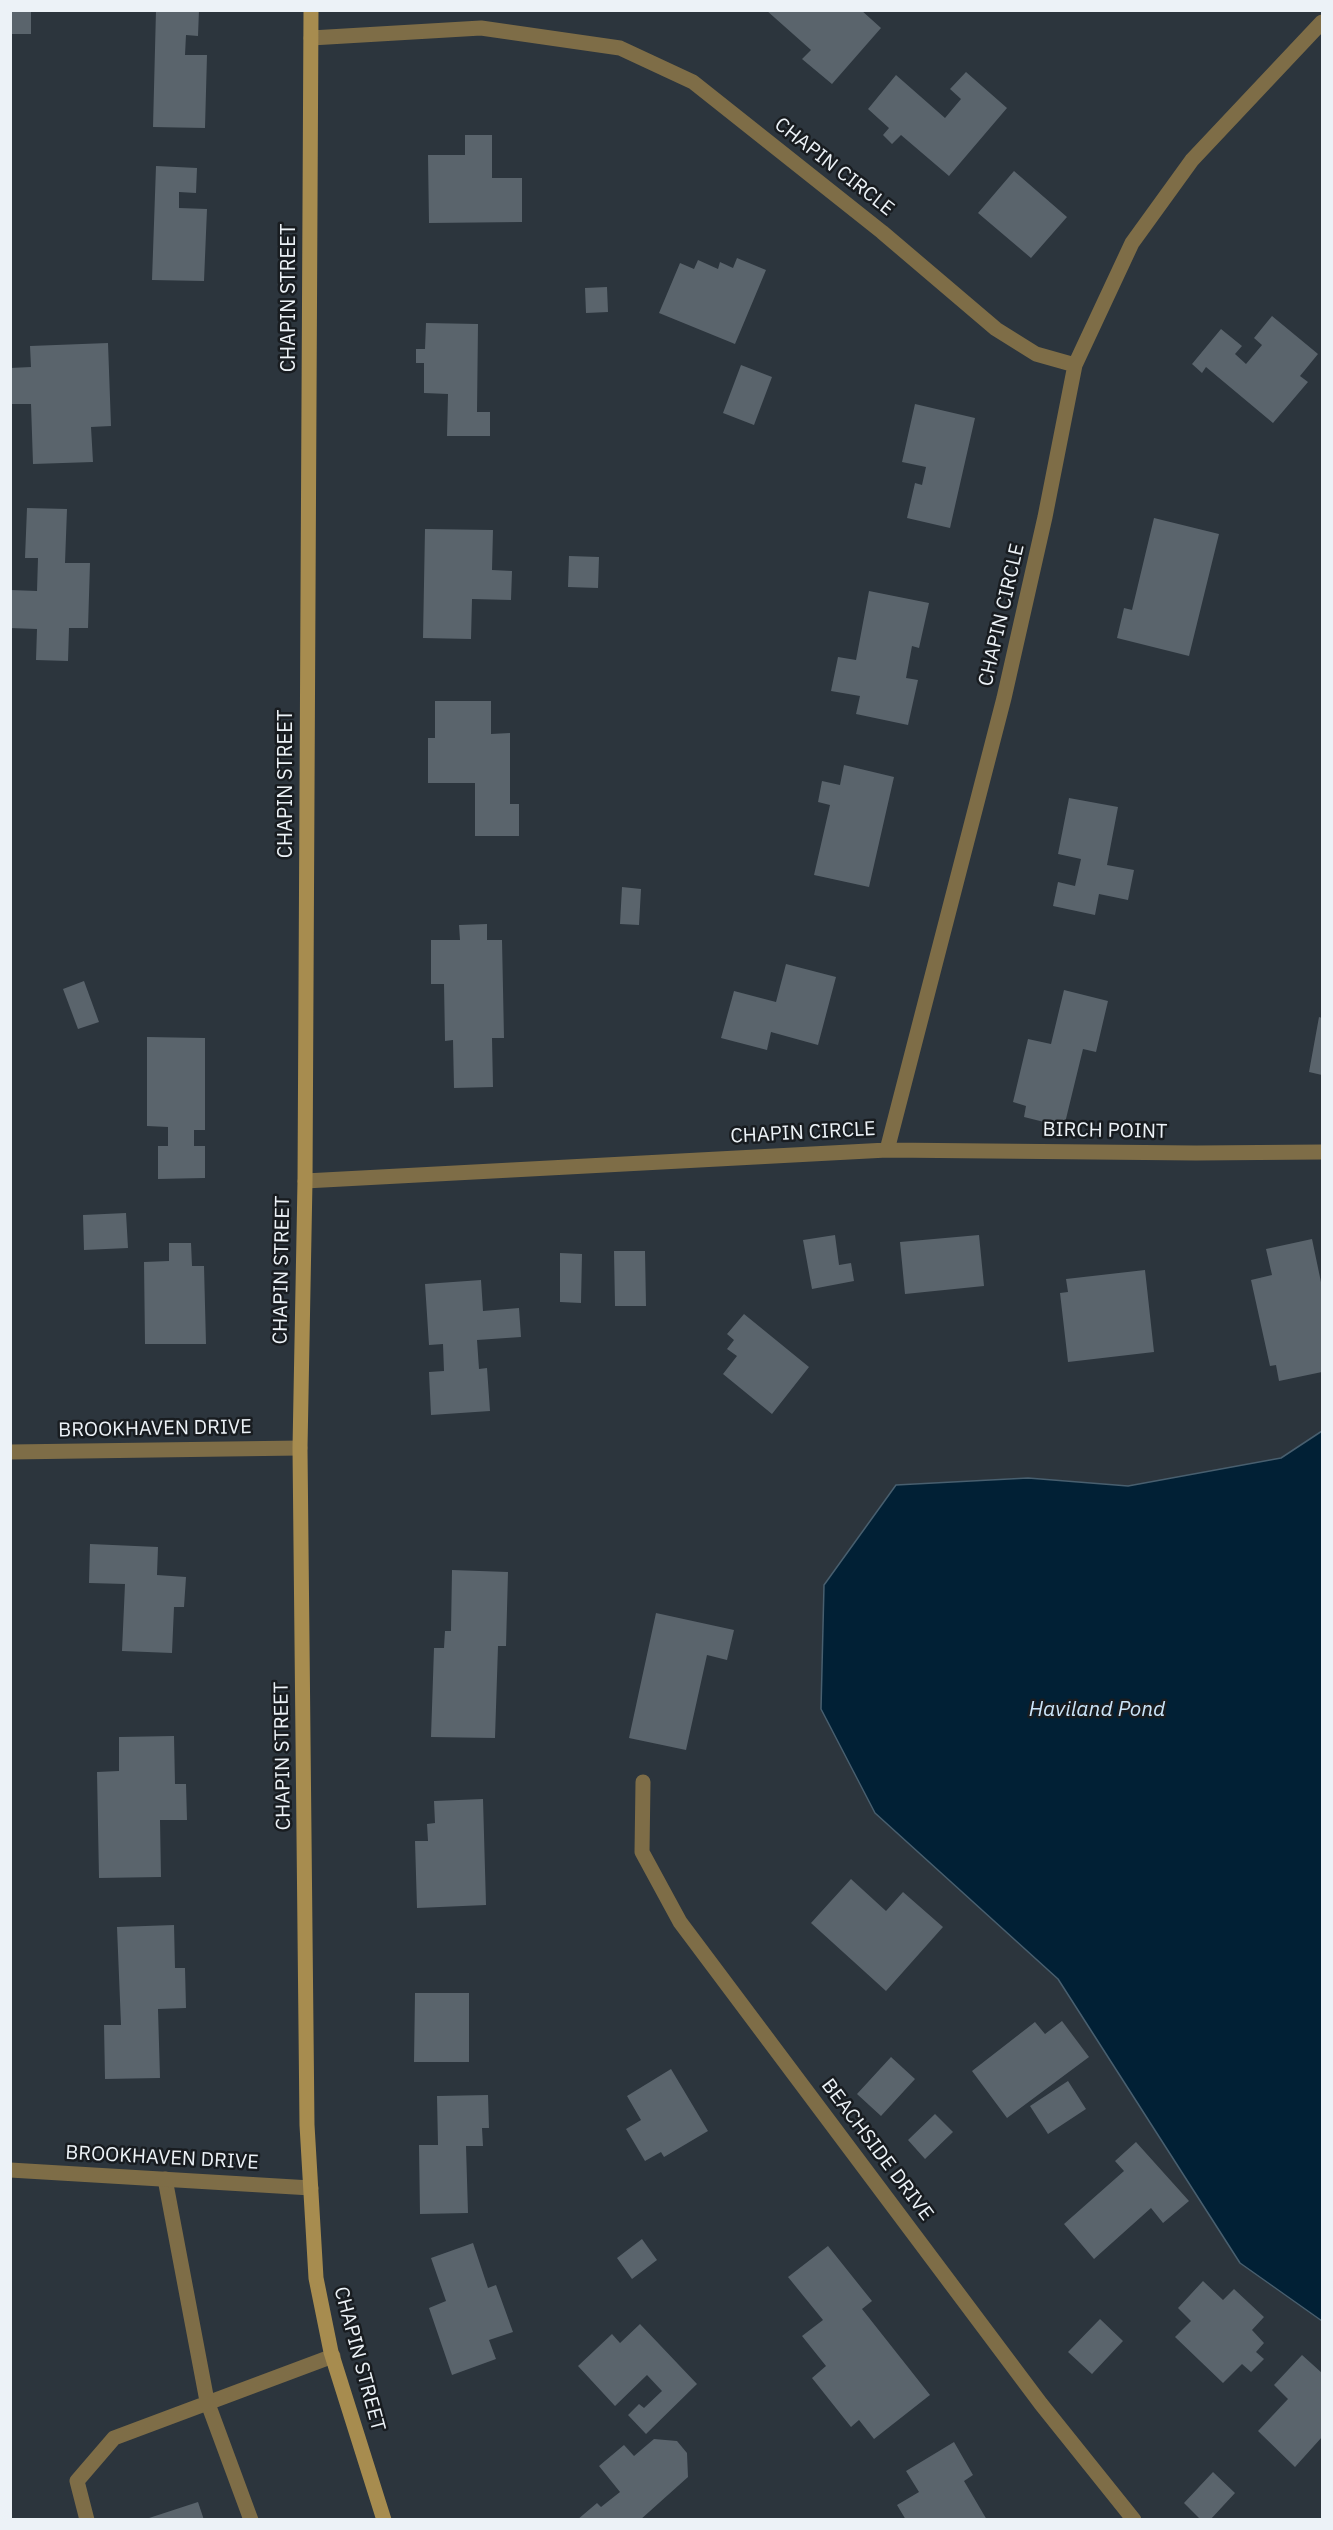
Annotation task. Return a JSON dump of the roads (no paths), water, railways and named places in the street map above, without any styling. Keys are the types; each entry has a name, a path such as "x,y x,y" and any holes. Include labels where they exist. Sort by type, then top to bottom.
{"main road":[{"name":"CHAPIN STREET","path":"311,10 305,1181 300,1448 307,2125 316,2278 333,2356 384,2520"}],"street":[{"path":"1075,365 1132,243 1192,160 1323,22"},
{"name":"CHAPIN CIRCLE","path":"305,1181 887,1150 1004,698 1045,517 1075,365 1036,354 996,329 882,232 693,82 620,48 481,28 311,38"},
{"name":"BIRCH POINT","path":"887,1150 1323,1152"},
{"name":"BROOKHAVEN DRIVE","path":"10,1452 300,1448"},
{"name":"BEACHSIDE DRIVE","path":"643,1782 642,1852 680,1922 1041,2404 1134,2520"},
{"name":"BROOKHAVEN DRIVE","path":"10,2170 311,2188"},
{"path":"165,2179 207,2402 251,2520"},
{"path":"87,2520 77,2481 114,2438 333,2356"}],"water":[{"name":"Haviland Pond","path":"1322,1431 1322,2321 1240,2263 1058,1979 875,1813 821,1709 824,1585 896,1485 1028,1478 1128,1486 1281,1458"}]}
